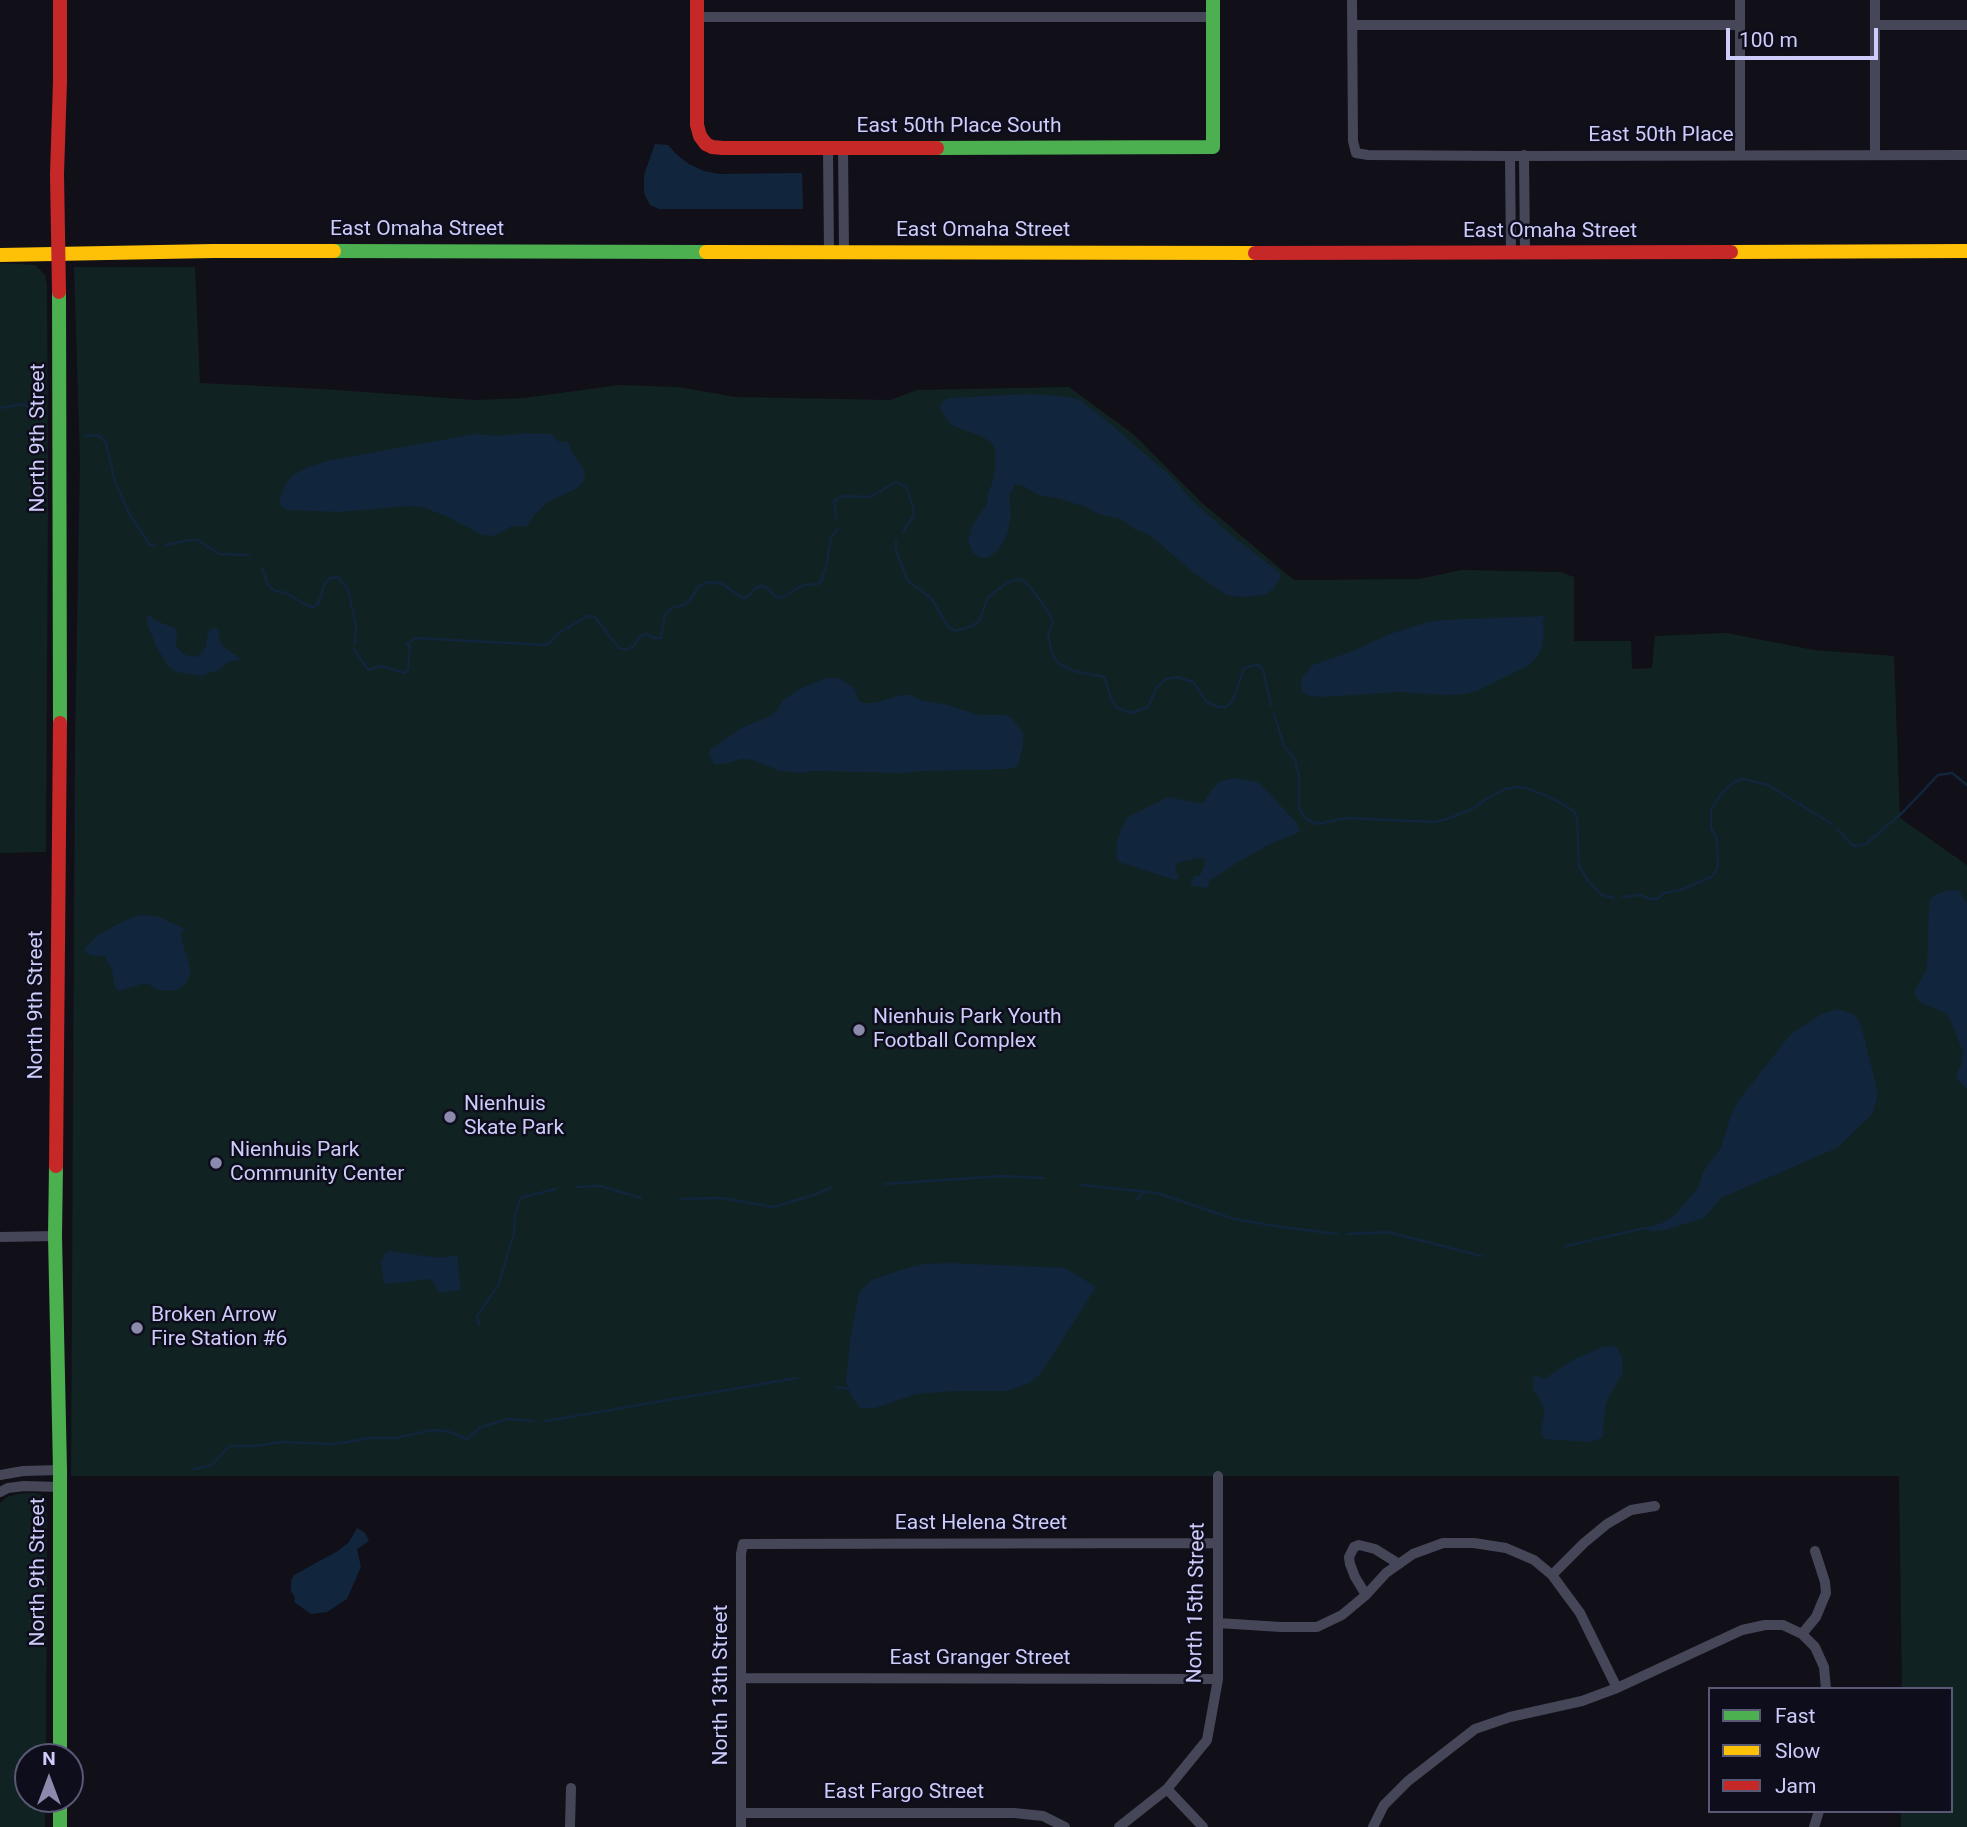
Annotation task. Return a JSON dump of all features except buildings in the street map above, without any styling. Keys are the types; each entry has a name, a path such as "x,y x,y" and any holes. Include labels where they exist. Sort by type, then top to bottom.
{"street":[{"name":"North 9th Street","path":"60,0 61,82 57,174 60,296 60,770 55,1236 60,1470 60,1743"},
{"path":"698,0 698,17 1213,17 1213,0"},
{"path":"1352,0 1352,25 1740,25"},
{"path":"1740,0 1740,155"},
{"path":"1875,0 1875,155"},
{"name":"East 50th Place South","path":"698,17 697,125 706,144 718,148 1213,147 1213,17"},
{"name":"East 50th Place","path":"1352,25 1353,141 1356,153 1510,156 1967,155"},
{"path":"1875,25 1967,25"},
{"path":"835,148 836,252"},
{"path":"1518,253 1524,155"},
{"path":"1510,156 1518,253"},
{"name":"East Omaha Street","path":"0,255 202,251 1967,251"},
{"path":"0,1237 55,1236"},
{"path":"0,1475 60,1470"},
{"name":"North 15th Street","path":"1119,1827 1167,1789 1207,1740 1218,1679 1218,1476"},
{"path":"0,1492 24,1486 60,1487"},
{"path":"1552,1576 1607,1524 1631,1510 1655,1506"},
{"path":"1218,1623 1317,1627 1342,1615 1366,1595 1386,1573 1413,1554 1443,1543 1474,1543 1506,1548 1534,1560 1552,1576 1580,1613 1617,1688"},
{"name":"East Helena Street","path":"743,1544 1218,1544"},
{"name":"North 13th Street","path":"741,1827 743,1544"},
{"path":"1366,1595 1350,1564 1349,1557 1353,1547 1359,1545 1375,1549 1399,1564"},
{"path":"1802,1634 1816,1617 1826,1593 1815,1551"},
{"path":"1373,1827 1384,1805 1408,1781 1475,1729 1510,1717 1581,1701 1617,1688 1742,1630 1765,1625 1783,1625 1802,1634 1815,1647 1824,1667 1826,1687"},
{"name":"East Granger Street","path":"741,1678 1218,1679"},
{"path":"570,1788 570,1827"},
{"path":"1167,1789 1203,1827"},
{"name":"East Fargo Street","path":"741,1812 1014,1813 1043,1816 1065,1827"}],"shaded area":[{"path":"0,263 35,265 45,275 47,285 46,852 0,853"},
{"path":"74,267 195,267 200,383 475,400 524,398 619,385 678,387 736,397 890,400 917,390 1069,387 1133,434 1201,502 1294,580 1419,579 1461,570 1560,572 1574,577 1574,641 1631,641 1632,669 1652,668 1655,636 1727,633 1814,650 1894,656 1900,818 1967,865 1967,1827 1901,1827 1901,1813 1953,1813 1953,1687 1902,1687 1899,1476 71,1476 75,741 80,461"},
{"path":"34,1493 42,1495 46,1501 46,1743 14,1743 14,1813 45,1813 45,1827 0,1827 0,1503 17,1494"}],"water":[{"path":"655,144 668,145 689,164 719,174 802,173 803,209 659,209 650,205 644,193 644,175"},
{"path":"1030,394 1080,400 1107,421 1168,474 1226,531 1280,573 1281,577 1274,588 1265,595 1227,595 1194,573 1156,540 1121,519 1098,514 1086,507 1057,498 1039,495 1015,484 1009,496 1011,515 1007,534 999,549 989,557 981,558 973,553 968,541 972,526 987,504 995,471 995,450 992,443 983,437 951,425 940,405 951,398"},
{"path":"474,434 499,436 551,434 559,442 568,442 572,453 584,469 584,481 576,489 548,502 526,527 512,526 494,536 482,535 425,508 410,506 339,512 288,510 279,502 285,485 292,476 308,467 331,460"},
{"path":"147,614 177,629 176,646 183,654 198,656 206,647 208,632 214,627 219,631 222,646 241,659 200,676 176,672 168,666 156,646 147,623"},
{"path":"1546,616 1543,621 1542,644 1533,661 1479,690 1446,695 1398,692 1324,697 1303,693 1302,677 1313,665 1424,623"},
{"path":"826,678 838,678 854,688 858,700 863,703 911,695 919,700 944,704 979,715 1011,717 1023,732 1019,762 1016,768 1008,769 901,773 800,773 780,771 753,760 742,759 714,764 709,755 710,750 741,728 777,711 783,700 802,688"},
{"path":"1235,778 1260,784 1297,823 1300,832 1270,844 1242,860 1209,881 1208,888 1190,883 1195,876 1200,876 1205,862 1203,857 1177,863 1175,869 1179,878 1175,880 1119,862 1116,846 1128,817 1168,797 1203,803 1219,782"},
{"path":"1953,890 1959,891 1967,903 1967,1089 1956,1078 1963,1052 1949,1017 1919,1002 1915,995 1915,989 1927,969 1929,902 1933,896"},
{"path":"141,915 157,916 186,929 181,938 190,974 187,982 179,989 159,990 146,983 118,991 105,956 87,954 85,948 98,935 127,919"},
{"path":"1838,1009 1855,1015 1861,1025 1878,1094 1873,1113 1837,1148 1721,1198 1704,1218 1665,1230 1650,1231 1645,1228 1674,1216 1698,1188 1703,1172 1721,1148 1731,1115 1739,1100 1790,1035 1822,1014"},
{"path":"389,1251 439,1258 457,1255 461,1290 439,1293 432,1279 384,1284 381,1262"},
{"path":"924,1264 1065,1268 1096,1287 1041,1373 1030,1383 1007,1391 917,1394 875,1408 861,1409 846,1382 859,1292 872,1280 901,1270"},
{"path":"1615,1346 1622,1356 1623,1373 1606,1405 1603,1438 1588,1442 1544,1439 1541,1432 1543,1407 1533,1389 1533,1377 1544,1379 1571,1361 1602,1347"},
{"path":"357,1528 365,1533 369,1541 357,1549 361,1567 347,1599 327,1612 311,1614 294,1602 291,1581 294,1575 338,1551 349,1542"}],"waterway":[{"path":"0,408 22,404 43,413"},
{"path":"86,436 98,435 106,443 115,482 130,515 150,545 155,546"},
{"path":"836,518 834,502 837,499 843,496 870,497 896,482 907,488 914,515 903,532"},
{"path":"354,649 368,670 381,666 405,673 410,647 407,644 416,638 547,645 560,632 588,616 594,616 619,648 627,650 635,645 640,636 646,634 661,638 665,614 672,608 684,605 699,586 708,582 723,584 746,598 755,588 762,586 781,598 804,585 818,584 826,567 831,537 838,529"},
{"path":"166,545 197,540 219,554 249,555"},
{"path":"896,541 896,551 908,581 931,598 949,628 956,631 972,626 980,620 987,599 1010,581 1021,579 1048,611 1053,622 1048,635 1052,654 1059,664 1074,671 1104,677 1116,707 1131,713 1148,707 1157,687 1166,679 1177,677 1193,682 1207,702 1225,707 1232,702 1244,668 1256,665 1263,670 1271,705"},
{"path":"262,568 268,585 275,591 286,593 313,607 318,604 325,583 330,578 338,577 348,590 356,626 355,644"},
{"path":"1274,714 1284,746 1295,759 1299,778 1299,808 1306,819 1317,824 1347,818 1434,822 1472,809 1505,789 1526,788 1547,796 1575,813 1579,866 1591,885 1602,895 1614,898"},
{"path":"1838,830 1853,846 1866,844 1904,811 1938,775 1952,773 1967,785"},
{"path":"1623,897 1640,895 1657,899 1664,893 1681,890 1713,876 1718,866 1717,839 1711,828 1711,809 1721,794 1734,782 1743,779 1768,785 1832,824"},
{"path":"885,1184 1002,1176 1043,1178"},
{"path":"1081,1185 1157,1193 1234,1219 1337,1234"},
{"path":"577,1187 600,1186 641,1198"},
{"path":"680,1199 722,1198 773,1207 832,1187"},
{"path":"479,1325 477,1316 498,1286 514,1233 520,1199 556,1189"},
{"path":"1136,1200 1143,1193"},
{"path":"1566,1246 1645,1228"},
{"path":"1347,1234 1387,1232 1482,1256"},
{"path":"546,1421 797,1378"},
{"path":"836,1387 849,1389"},
{"path":"194,1469 212,1465 229,1446 256,1446 280,1442 334,1444 370,1438 395,1438 433,1430 450,1432 467,1439 481,1427 508,1419 534,1421"}],"traffic: fast":[{"path":"937,148 1213,147 1213,0"},
{"path":"334,251 706,252"},
{"path":"59,292 60,723"},
{"path":"56,1166 60,1743"},
{"path":"60,1813 60,1827"}],"traffic: slow":[{"path":"0,255 334,251"},
{"path":"1731,252 1967,251"},
{"path":"706,252 1255,253"}],"traffic: jam":[{"path":"59,292 57,174 60,0"},
{"path":"697,0 697,125 706,144 723,148 937,148"},
{"path":"1255,253 1731,252"},
{"path":"56,1166 60,723"}],"place":[{"name":"Nienhuis Park Youth Football Complex","path":"859,1030"},
{"name":"Nienhuis Skate Park","path":"450,1117"},
{"name":"Nienhuis Park Community Center","path":"216,1163"},
{"name":"Broken Arrow Fire Station #6","path":"137,1328"}]}
